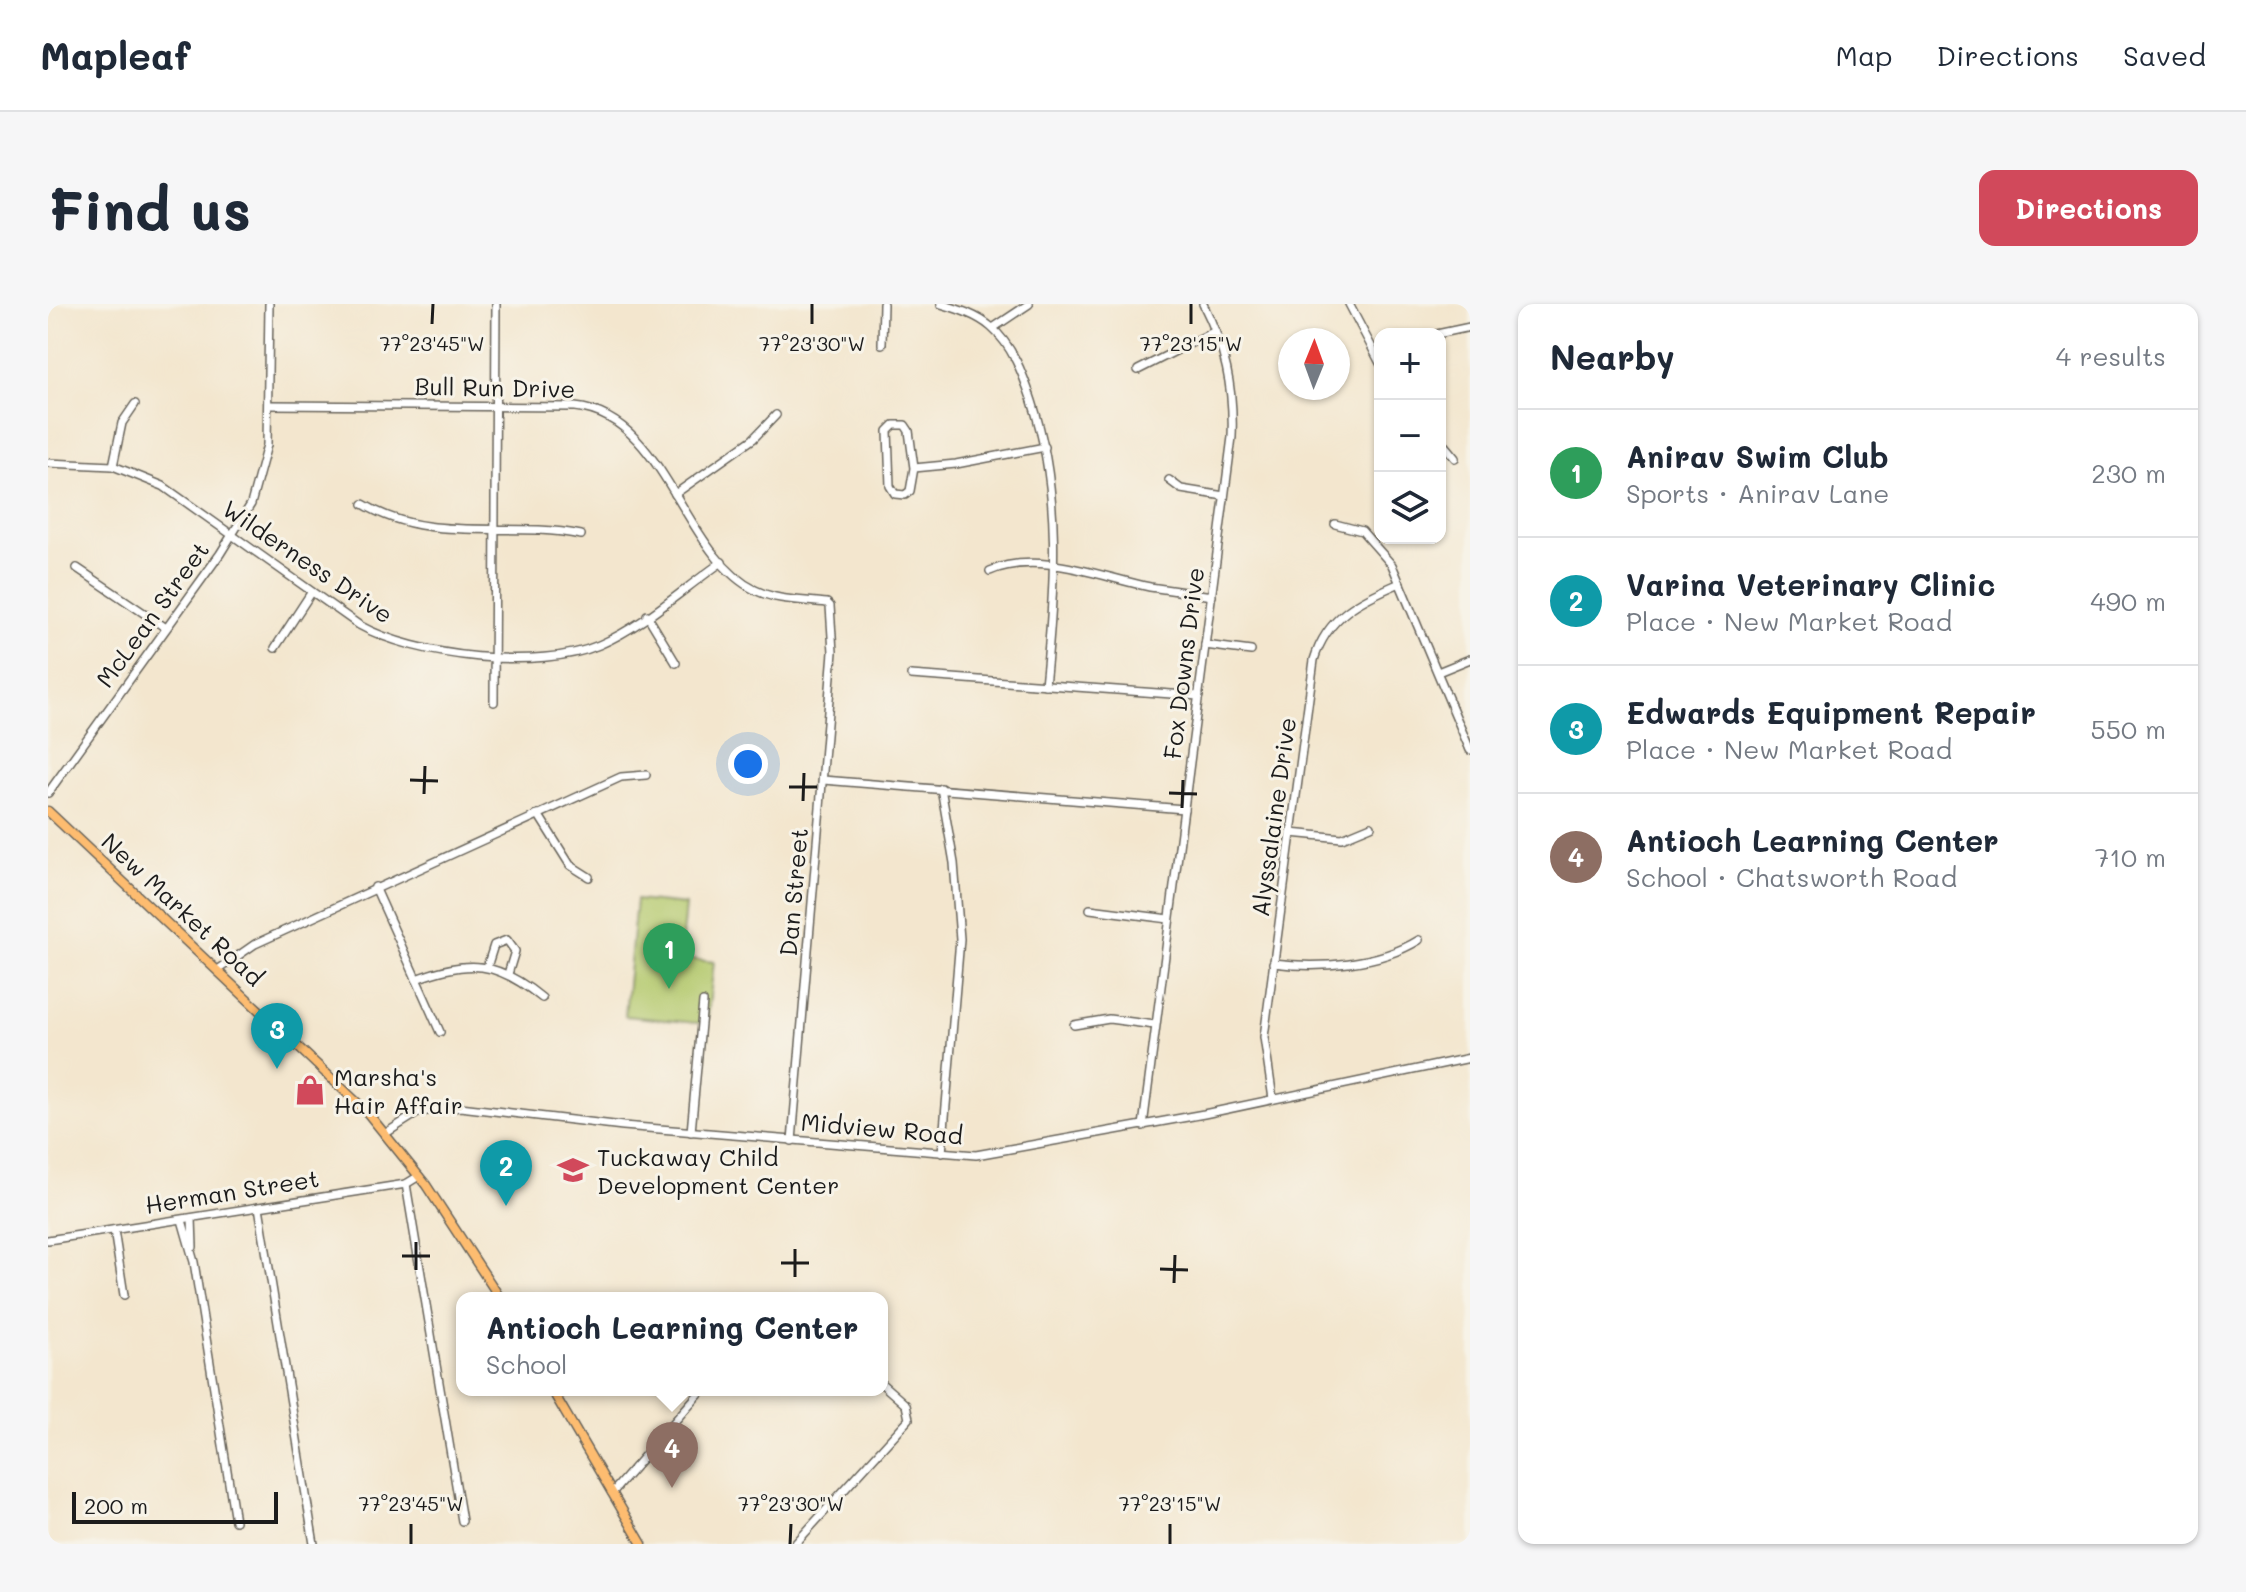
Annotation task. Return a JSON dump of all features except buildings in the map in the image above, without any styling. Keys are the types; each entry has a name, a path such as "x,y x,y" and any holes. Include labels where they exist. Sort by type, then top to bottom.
{"main road":[{"name":"New Market Road","path":"48,811 343,1086 386,1133 419,1176 496,1292"},
{"path":"555,1396 642,1544"}],"street":[{"name":"McLean Street","path":"48,793 233,535 261,477 269,405 269,304"},
{"path":"494,702 496,304"},
{"path":"882,344 883,304"},
{"path":"941,304 971,315 993,328 1014,357 1045,447 1055,515 1045,685"},
{"path":"993,328 1029,304"},
{"name":"Fox Downs Drive","path":"1143,1126 1212,596 1232,403 1225,353 1203,304"},
{"path":"1349,304 1374,351"},
{"path":"1446,332 1470,327"},
{"path":"1138,370 1215,331"},
{"path":"113,466 122,423 135,404"},
{"name":"Bull Run Drive","path":"269,405 575,407 603,413 636,438 722,562 736,577 767,595 825,603"},
{"path":"675,494 753,439 776,415"},
{"path":"894,425 905,425 909,431 914,468 910,491 905,495 895,494 890,486 888,431 894,425"},
{"path":"914,468 1045,447"},
{"path":"1446,447 1455,458"},
{"name":"Wilderness Drive","path":"48,463 113,466 163,486 359,625 391,641 443,654 560,655 585,650 613,638 722,562"},
{"path":"1169,480 1181,489 1224,496"},
{"path":"363,504 380,515 417,525 581,535"},
{"path":"1335,524 1357,528 1370,537 1388,558 1470,750"},
{"path":"990,571 1008,563 1086,569 1146,586 1212,596"},
{"path":"77,568 166,628"},
{"name":"Alyssalaine Drive","path":"1273,1099 1264,1044 1311,674 1319,645 1329,628 1349,608 1400,583"},
{"path":"275,648 311,593"},
{"name":"Dan Street","path":"792,1141 823,780 833,623 830,606 825,603"},
{"path":"647,615 676,663"},
{"path":"1205,645 1251,651"},
{"path":"1438,672 1470,659"},
{"path":"911,675 1199,696"},
{"path":"219,969 247,948 375,887 621,777 646,775"},
{"path":"823,780 1184,809"},
{"path":"941,788 956,877 960,939 942,1153"},
{"path":"538,814 570,865 589,877"},
{"path":"1291,833 1342,838 1371,826"},
{"path":"375,887 440,1032"},
{"path":"1090,909 1169,919"},
{"path":"487,967 494,945 507,940 515,951 508,974"},
{"path":"1273,963 1320,967 1394,952 1419,940"},
{"path":"416,979 457,966 487,967 508,974 542,998"},
{"path":"691,1132 703,1002"},
{"path":"1074,1025 1109,1019 1155,1025"},
{"name":"Midview Road","path":"386,1133 419,1112 460,1107 691,1132 976,1155 1143,1126 1470,1058"},
{"name":"Herman Street","path":"48,1240 406,1184 419,1176"},
{"path":"406,1184 462,1521"},
{"path":"259,1207 314,1544"},
{"path":"192,1218 194,1262 235,1521"},
{"path":"182,1220 194,1262"},
{"path":"114,1230 124,1295"},
{"path":"795,1544 905,1426 910,1413 888,1390"},
{"path":"612,1493 697,1396"}],"green space":[{"path":"636,900 685,905 680,958 714,962 707,1024 625,1016"}],"place":[{"name":"Anirav Swim Club","path":"669,989"},
{"name":"Edwards Equipment Repair","path":"277,1069"},
{"name":"Marsha's Hair Affair","path":"310,1090"},
{"name":"Tuckaway Child Development Center","path":"573,1170"},
{"name":"Varina Veterinary Clinic","path":"506,1206"},
{"name":"Antioch Learning Center","path":"672,1488"}]}
